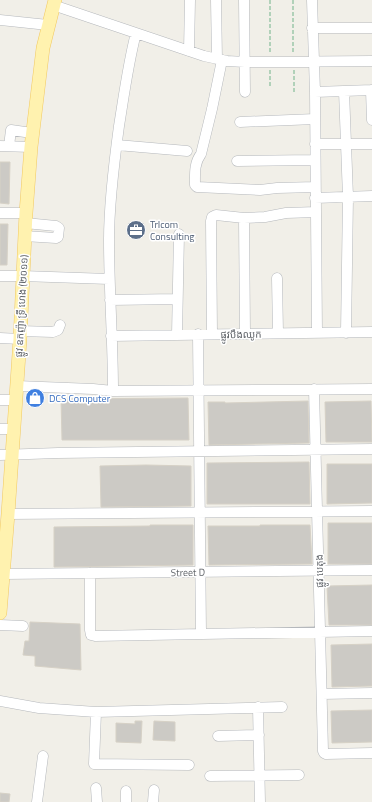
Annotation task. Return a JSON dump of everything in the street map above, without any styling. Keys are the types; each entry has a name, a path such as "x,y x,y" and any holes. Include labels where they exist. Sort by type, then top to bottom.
{"main road":[{"name":"ផ្លូវ ឧកញ៉ា ទ្រី ហេង (២០១១)","path":"0,613 8,514 5,488 6,455 14,430 22,276 30,227 32,133 42,48 54,3"}],"street":[{"path":"189,51 190,0"},
{"path":"216,0 220,59 202,154 198,158 196,167 195,185 197,187 252,190 268,190 277,188 348,197 372,196"},
{"path":"244,0 245,92"},
{"path":"312,0 315,92 314,160 317,333"},
{"path":"54,3 189,51 220,59 245,62 372,61"},
{"path":"0,20 48,26"},
{"path":"312,28 372,28"},
{"path":"113,391 113,347 111,336 109,279 111,205 125,84 136,33"},
{"path":"315,92 371,90 372,120"},
{"path":"344,91 348,197 346,333"},
{"path":"240,122 315,119"},
{"path":"31,147 4,146 11,130 32,133"},
{"path":"315,144 372,144"},
{"path":"117,145 187,151"},
{"path":"237,161 314,160"},
{"path":"212,334 212,217 216,215 244,218 265,217 286,213 316,212"},
{"path":"0,213 30,227"},
{"path":"244,218 245,334"},
{"path":"177,335 179,234"},
{"path":"0,272 22,276"},
{"path":"0,276 109,279"},
{"path":"277,278 278,334"},
{"path":"110,300 177,299"},
{"path":"0,338 53,332 58,330 60,325"},
{"name":"ផ្លូវបឹងឈូក","path":"111,336 372,332"},
{"path":"198,334 201,634"},
{"path":"17,386 113,391 372,389"},
{"name":"ផ្លូវ បេតុង","path":"314,389 324,753 372,753"},
{"path":"0,400 16,400"},
{"path":"0,429 14,430"},
{"path":"6,455 372,449"},
{"path":"8,514 372,511"},
{"name":"Street D","path":"4,574 372,570"},
{"path":"90,573 91,635 95,636 372,631"},
{"path":"0,625 23,626"},
{"path":"322,694 372,693"},
{"path":"0,701 39,708 96,712 282,707"},
{"path":"258,707 260,802"},
{"path":"96,712 94,764 189,765"},
{"path":"218,736 258,735"},
{"path":"37,802 43,756"},
{"path":"210,776 299,775"},
{"path":"96,788 97,802"},
{"path":"153,802 154,790"},
{"path":"126,791 126,802"}],"path":[{"path":"270,0 270,88"},
{"path":"293,0 294,94"}],"building":[{"path":"0,162 10,162 9,204 0,203"},
{"path":"0,224 8,224 7,265 0,265"},
{"path":"188,398 189,440 62,440 61,399"},
{"path":"308,401 309,443 209,445 208,402"},
{"path":"371,401 372,442 326,442 325,402"},
{"path":"309,462 310,504 207,504 207,463"},
{"path":"327,464 372,464 372,503 327,504"},
{"path":"100,466 191,466 191,506 101,507"},
{"path":"328,523 372,523 372,564 328,564"},
{"path":"193,525 193,565 54,567 54,527"},
{"path":"310,525 312,564 209,565 208,526"},
{"path":"372,585 372,625 329,625 327,586"},
{"path":"30,622 80,624 81,670 35,666 35,656 23,655 25,641 29,641"},
{"path":"372,644 372,686 332,687 331,645"},
{"path":"372,710 372,742 332,743 331,711"},
{"path":"135,721 142,721 141,743 116,742 116,723 135,724"},
{"path":"154,721 175,722 175,741 153,740"},
{"path":"0,793 10,794 9,802 0,802"}],"place":[{"name":"TrIcom Consulting","path":"136,230"},
{"name":"DCS Computer","path":"35,398"}]}
